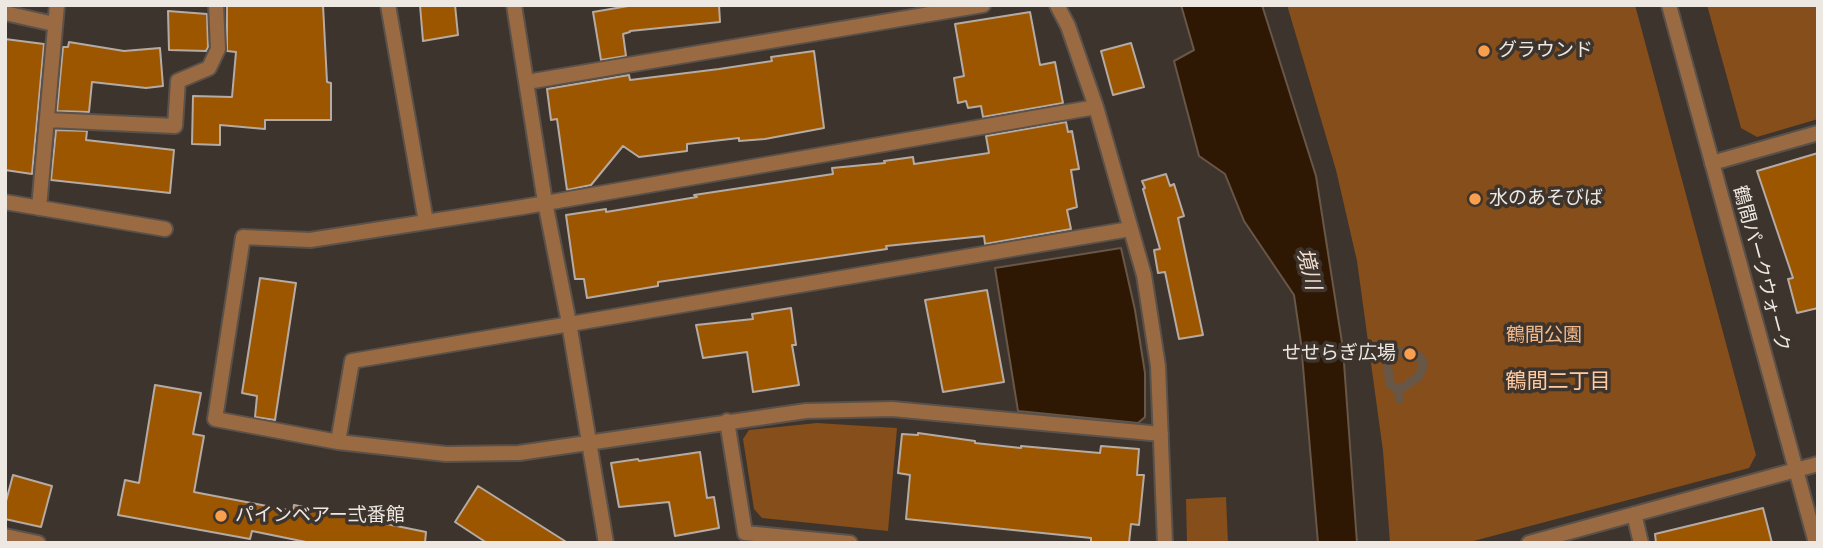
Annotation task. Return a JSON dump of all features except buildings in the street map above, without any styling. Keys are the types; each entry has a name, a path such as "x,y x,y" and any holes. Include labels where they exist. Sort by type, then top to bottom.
{"street":[{"path":"38,208 57,5"},
{"path":"48,120 175,126 178,81 209,68 218,49 216,5"},
{"path":"388,5 426,222"},
{"path":"514,5 545,202 569,323 606,543"},
{"path":"527,82 983,5"},
{"path":"1057,5 1068,26 1096,107 1144,275 1158,366 1165,543"},
{"name":"鶴間パークウォーク","path":"1669,5 1816,543"},
{"path":"5,13 54,24"},
{"path":"1096,107 310,240 243,237 215,419 338,442 446,454 519,453 806,411 892,409 1161,434"},
{"path":"1712,163 1818,133"},
{"path":"5,202 166,229"},
{"path":"338,442 352,361 1130,229"},
{"path":"727,421 745,533 850,543"},
{"path":"1529,543 1818,464"},
{"path":"1634,514 1642,543"},
{"path":"5,536 38,543"}],"green space":[{"name":"鶴間公園","path":"1287,5 1635,5 1756,455 1749,468 1466,543 1390,543 1383,451 1357,261 1336,170"},
{"path":"1707,5 1818,5 1818,119 1757,137 1741,128"},
{"path":"817,423 897,428 888,531 762,518 754,509 743,439 749,430"},
{"path":"1226,497 1228,543 1187,543 1186,499"}],"water":[{"name":"境川","path":"1181,5 1262,5 1316,176 1343,349 1357,543 1318,543 1301,343 1294,295 1244,221 1225,174 1199,156 1174,61 1194,50"},
{"path":"1121,248 1145,373 1145,417 1138,423 1018,411 995,268"}],"waterway":[{"path":"1397,389 1419,376 1423,366 1418,356 1399,352 1391,354 1387,362 1390,384 1397,389 1400,399"}],"place":[{"name":"グラウンド","path":"1484,51"},
{"name":"水のあそびば","path":"1475,199"},
{"name":"せせらぎ広場","path":"1410,354"},
{"name":"パインベアー弍番館","path":"221,516"}],"district":[{"name":"鶴間二丁目","path":"1558,382"}]}
